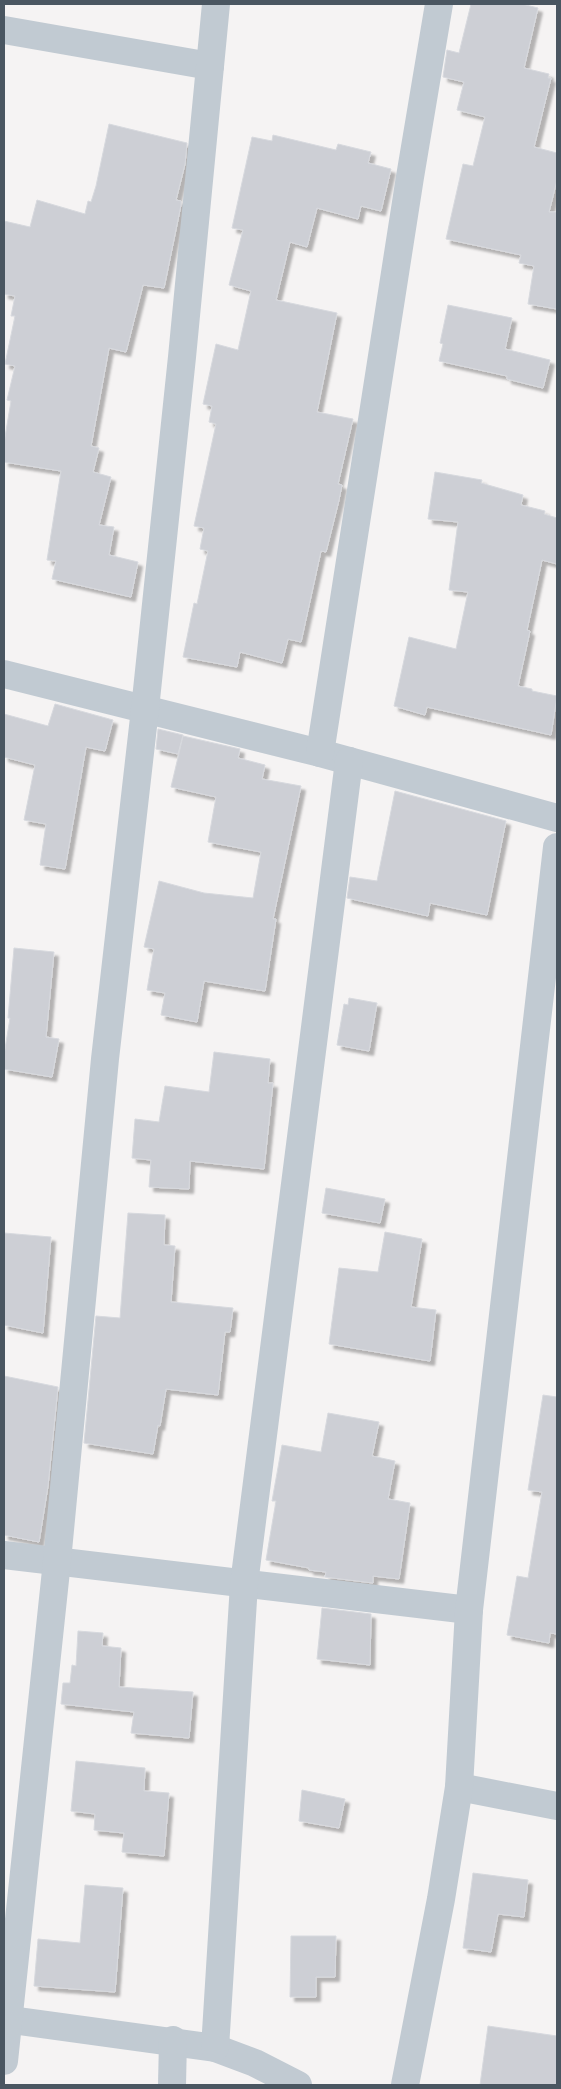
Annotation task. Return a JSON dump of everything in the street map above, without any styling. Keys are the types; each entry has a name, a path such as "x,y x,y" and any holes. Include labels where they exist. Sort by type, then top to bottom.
{"street":[{"path":"4,2061 6,2019 57,1561 104,1059 145,709 183,347 216,4"},
{"path":"320,753 439,4"},
{"path":"4,30 210,66"},
{"path":"4,674 320,753 557,818"},
{"path":"215,2048 244,1584 348,761"},
{"path":"405,2085 438,1918 459,1787 469,1610 557,847"},
{"path":"4,1555 469,1610"},
{"path":"459,1787 557,1806"},
{"path":"6,2019 173,2040 215,2048 262,2067 298,2085"},
{"path":"172,2085 173,2040"}],"building":[{"path":"471,4 522,4 538,8 524,68 549,74 548,78 551,78 534,147 557,153 557,180 549,212 557,212 557,309 528,304 534,266 519,263 521,255 446,239 463,164 473,166 485,117 457,110 464,82 443,77 447,50 459,53"},
{"path":"109,124 187,143 185,164 176,200 181,201 181,205 164,288 143,285 126,352 109,348 91,446 99,448 93,472 111,477 99,525 114,527 109,555 138,562 131,597 52,579 56,561 47,560 61,471 4,462 4,443 11,401 7,400 15,366 5,364 15,316 11,316 15,296 4,294 4,221 30,227 37,200 85,214 88,201 91,202 96,186"},
{"path":"273,135 336,150 338,144 371,152 368,163 391,169 381,211 361,206 358,219 317,208 307,247 290,242 276,300 337,313 317,412 353,419 338,484 342,485 339,500 326,552 321,551 301,642 288,639 282,663 240,652 237,667 183,657 194,603 197,604 208,551 200,549 204,528 194,526 216,424 209,422 212,406 203,404 216,344 238,350 251,291 229,285 243,230 232,228 252,137 272,141"},
{"path":"448,305 512,318 505,349 550,360 543,388 507,379 507,376 439,361 443,344 440,343"},
{"path":"435,472 482,480 481,483 523,495 521,505 545,511 544,514 557,518 557,564 542,560 527,630 530,631 518,686 557,696 551,735 427,707 425,715 394,706 409,637 456,649 468,592 449,590 458,522 428,519"},
{"path":"55,704 113,720 105,751 86,747 65,869 40,865 46,824 24,820 35,765 4,757 4,714 48,726"},
{"path":"158,729 183,735 178,754 156,749"},
{"path":"183,736 240,749 238,758 265,765 262,779 301,786 273,919 276,919 265,991 204,981 197,1022 161,1015 165,993 147,990 154,949 144,947 159,881 204,893 253,898 261,852 208,842 216,797 171,787"},
{"path":"395,791 506,821 487,915 430,903 428,916 347,898 350,877 377,881"},
{"path":"14,948 54,952 46,1037 59,1039 52,1077 4,1069 4,1055 10,1018 8,1018"},
{"path":"349,998 377,1003 369,1051 337,1045 344,1004 348,1005"},
{"path":"214,1052 270,1059 268,1083 273,1083 264,1169 190,1161 189,1189 149,1187 151,1160 132,1158 135,1119 159,1122 165,1086 209,1092"},
{"path":"326,1188 385,1199 380,1223 322,1213"},
{"path":"128,1213 165,1215 164,1245 175,1246 171,1302 233,1308 230,1332 225,1332 218,1395 166,1389 153,1454 84,1443 96,1316 120,1318"},
{"path":"385,1232 422,1239 411,1307 436,1310 430,1361 329,1344 339,1268 378,1272"},
{"path":"4,1233 51,1237 43,1333 4,1325"},
{"path":"4,1376 58,1387 48,1486 39,1542 4,1535"},
{"path":"543,1395 557,1397 557,1634 550,1633 549,1643 507,1635 517,1576 528,1578 542,1492 528,1490"},
{"path":"328,1413 379,1422 372,1456 395,1461 388,1499 410,1503 399,1579 373,1576 373,1583 325,1577 326,1572 266,1560 276,1501 272,1501 282,1445 321,1452"},
{"path":"322,1608 371,1614 370,1665 317,1659"},
{"path":"78,1631 103,1633 102,1646 121,1648 119,1687 193,1692 189,1738 131,1733 134,1712 61,1704 63,1683 70,1683 72,1665 76,1666"},
{"path":"76,1761 145,1768 144,1791 169,1793 164,1856 122,1852 124,1833 94,1830 95,1814 71,1811"},
{"path":"302,1790 345,1799 339,1828 299,1821"},
{"path":"473,1873 528,1880 524,1917 498,1914 491,1952 463,1948"},
{"path":"85,1885 123,1888 115,1992 34,1986 38,1939 80,1943"},
{"path":"291,1936 336,1936 335,1977 316,1977 316,1997 290,1997"},
{"path":"488,2026 557,2036 557,2085 480,2085"}]}
